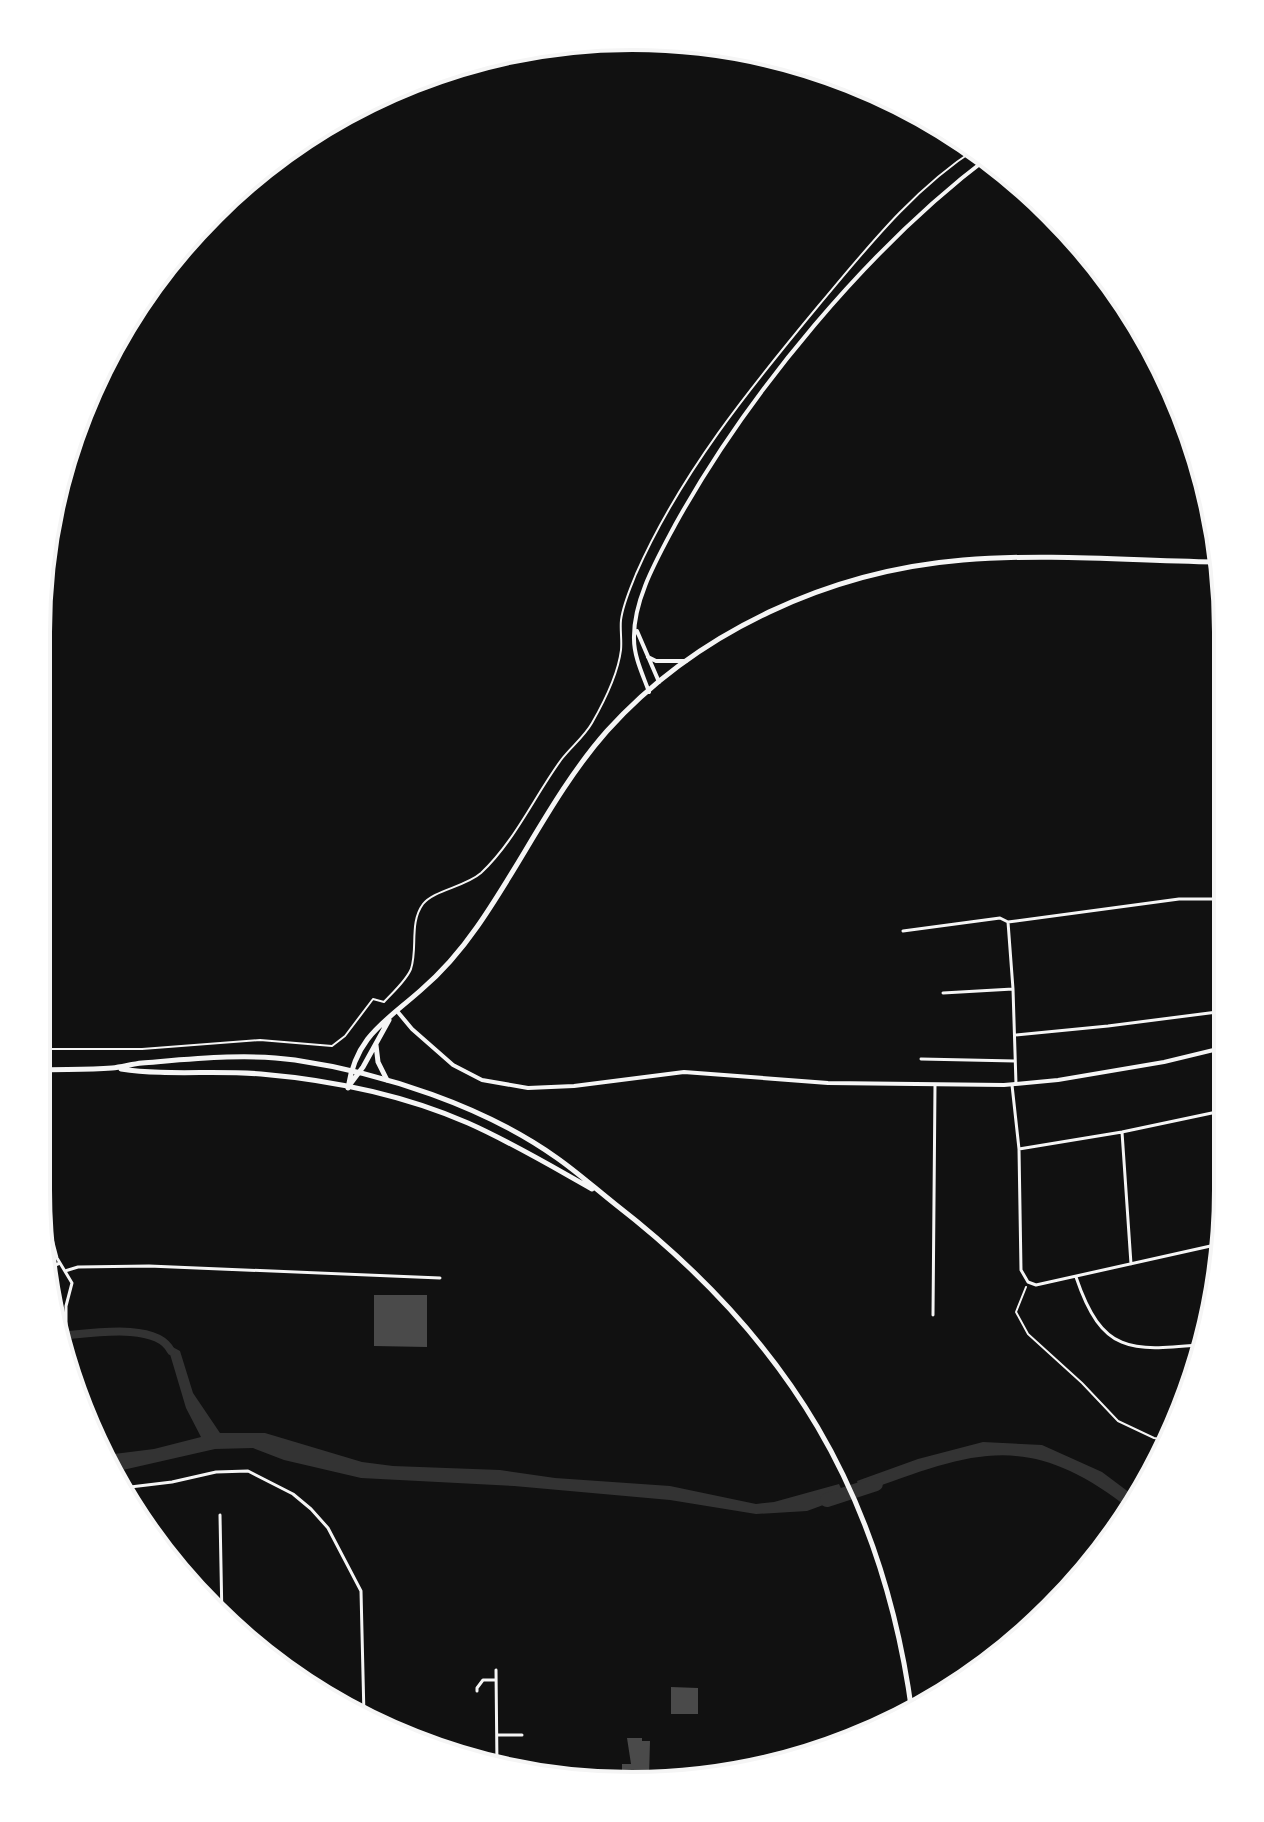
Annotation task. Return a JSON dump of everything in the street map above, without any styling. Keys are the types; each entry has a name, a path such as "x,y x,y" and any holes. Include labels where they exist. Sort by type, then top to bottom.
{"main road":[{"path":"348,1088 355,1056 366,1039 424,988 468,941 579,767 608,731 659,682 687,661 765,614 810,594 878,573 916,566 1008,558 1210,562"},
{"path":"348,1088 391,1016"},
{"path":"376,1044 378,1062 387,1080"},
{"path":"115,1068 139,1063 264,1057 350,1070 387,1080 438,1098 519,1135 556,1158 663,1241 721,1297 779,1366 846,1480 868,1534 895,1622 910,1701"},
{"path":"50,1070 115,1068 149,1072 263,1074 348,1088 398,1100 465,1122 518,1147 607,1197"}],"street":[{"path":"649,692 637,659 635,624 657,558 721,448 809,333 878,257 932,203 979,165"},
{"path":"635,624 659,682"},
{"path":"646,656 656,661 687,661"},
{"path":"903,931 1000,918 1008,922 1179,899 1214,899"},
{"path":"1008,922 1015,1035 1021,1270 1028,1282 1036,1285 1211,1246"},
{"path":"943,993 1013,989"},
{"path":"397,1011 412,1029 453,1065 482,1080 512,1087 548,1088 684,1072 828,1083 1014,1084 1164,1062 1214,1050"},
{"path":"1015,1035 1214,1012"},
{"path":"921,1059 1015,1061"},
{"path":"933,1315 935,1085"},
{"path":"1019,1149 1214,1113"},
{"path":"1122,1132 1131,1264"},
{"path":"52,1233 60,1263 72,1283 66,1306 66,1325"},
{"path":"55,1265 60,1263"},
{"path":"65,1271 78,1267 161,1266 440,1278"},
{"path":"1076,1277 1089,1309 1113,1339 1141,1349 1193,1345"},
{"path":"132,1487 216,1472 248,1471 293,1494 328,1528 361,1591 364,1706"},
{"path":"220,1515 222,1604"},
{"path":"496,1670 497,1756"},
{"path":"477,1691 483,1680 496,1680"},
{"path":"497,1735 522,1735"}],"path":[{"path":"50,1049 142,1049 260,1040 332,1046 345,1036 373,999 384,1002 409,972 421,907 430,897 458,887 480,874 509,841 559,762 593,721 617,666 621,642"},
{"path":"1028,1282 1016,1312 1028,1334 1118,1421 1158,1439"}],"shaded area":[{"path":"167,1344 180,1351 193,1393 220,1433 265,1433 362,1462 500,1470 555,1478 670,1486 756,1504 839,1484 845,1497 807,1511 756,1514 670,1500 514,1486 361,1478 284,1460 253,1448 215,1449 122,1470 114,1454 154,1449 201,1437 186,1408"},
{"path":"983,1442 1042,1445 1102,1472 1129,1492 1122,1503 1095,1484 1062,1467 1031,1458 1000,1455 937,1467 861,1493 857,1481 918,1459"}],"building":[{"path":"374,1295 427,1295 427,1347 374,1346"},
{"path":"671,1687 698,1688 698,1714 671,1714"},
{"path":"627,1738 650,1741 649,1772 622,1772 622,1764 631,1764"}],"waterway":[{"path":"69,1335 137,1333 152,1336 171,1351"},
{"path":"827,1500 876,1484"}]}
